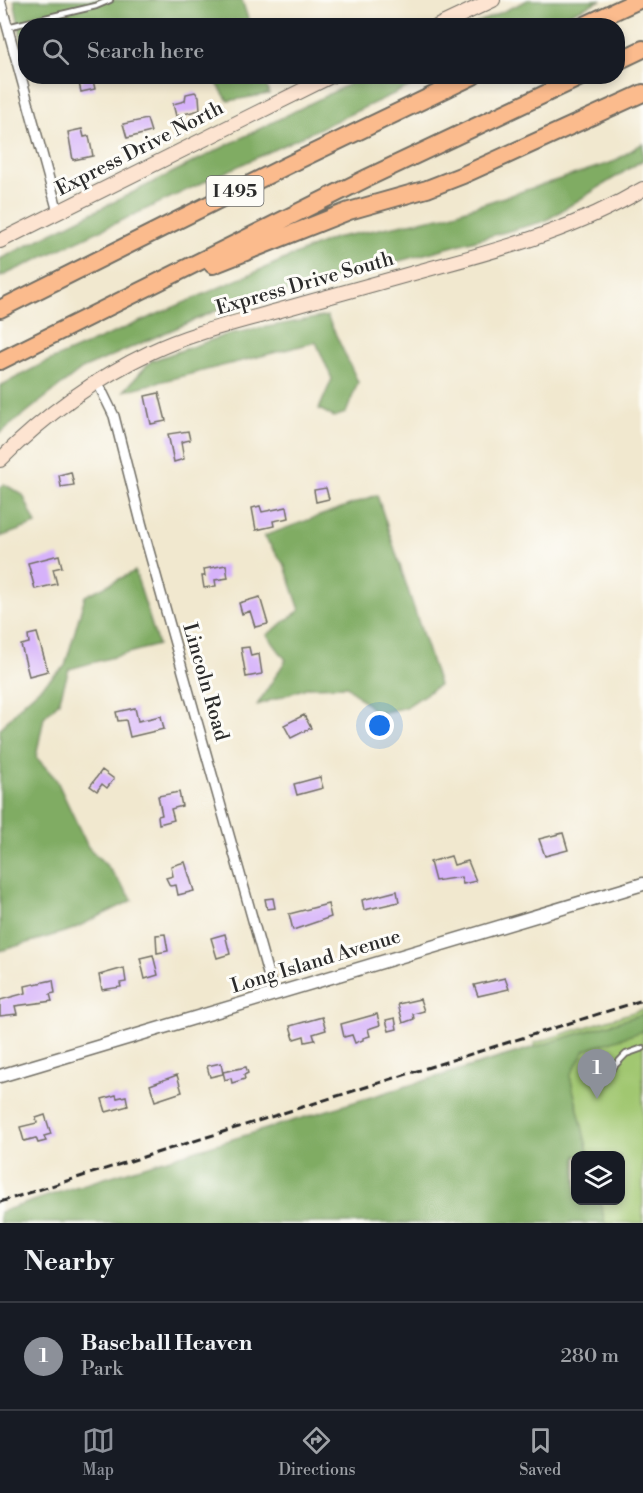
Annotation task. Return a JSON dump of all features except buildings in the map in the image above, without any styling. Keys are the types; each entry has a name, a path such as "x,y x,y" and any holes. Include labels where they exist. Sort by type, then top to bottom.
{"highway":[{"path":"600,18 639,0"},
{"path":"625,58 643,49"},
{"name":"I 495","path":"0,309 456,84"},
{"name":"I 495","path":"0,361 367,178 566,84"},
{"path":"148,286 225,261 370,203 453,179 643,93"}],"main road":[{"path":"455,18 493,0"},
{"name":"Express Drive North","path":"0,241 315,84"},
{"name":"Express Drive South","path":"0,460 43,420 98,381 152,352 209,331 549,234 596,214 643,189"}],"street":[{"path":"0,0 18,64"},
{"path":"23,84 58,212"},
{"name":"Lincoln Road","path":"98,381 114,416 142,526 274,995"},
{"name":"Long Island Avenue","path":"0,1076 643,884"}],"lane":[{"path":"46,18 96,6 110,0"},
{"path":"8,27 18,25"},
{"path":"602,1079 626,1054 643,1048"}],"green space":[{"path":"14,0 242,0 248,18 18,18 18,20"},
{"path":"528,0 601,0 560,18 488,18"},
{"path":"217,84 266,84 269,94 228,101"},
{"path":"349,84 415,84 0,277 0,259"},
{"path":"643,143 643,160 545,221 213,312 82,369 0,433 0,386 44,363 334,238 445,216 613,162"},
{"path":"327,316 358,382 346,413 334,417 319,409 332,379 316,342 124,391 151,361 229,334"},
{"path":"4,484 23,495 36,524 0,537 0,488"},
{"path":"377,495 439,685 406,707 377,714 347,686 309,687 257,705 286,660 267,635 300,610 285,566 264,536"},
{"path":"135,571 158,645 69,669 59,702 44,717 36,757 56,779 88,847 108,867 133,900 71,930 0,951 0,729 24,702 65,666 85,596"},
{"path":"643,1009 643,1223 590,1223 584,1205 625,1205 625,1151 571,1151 571,1164 534,1043"},
{"path":"643,1014 643,1031 585,1050 570,1076 588,1151 571,1151 571,1205 601,1205 605,1223 0,1223 0,1212"}],"railway":[{"path":"0,1202 643,1000"}],"place":[{"name":"Baseball Heaven","path":"597,1099"}]}
